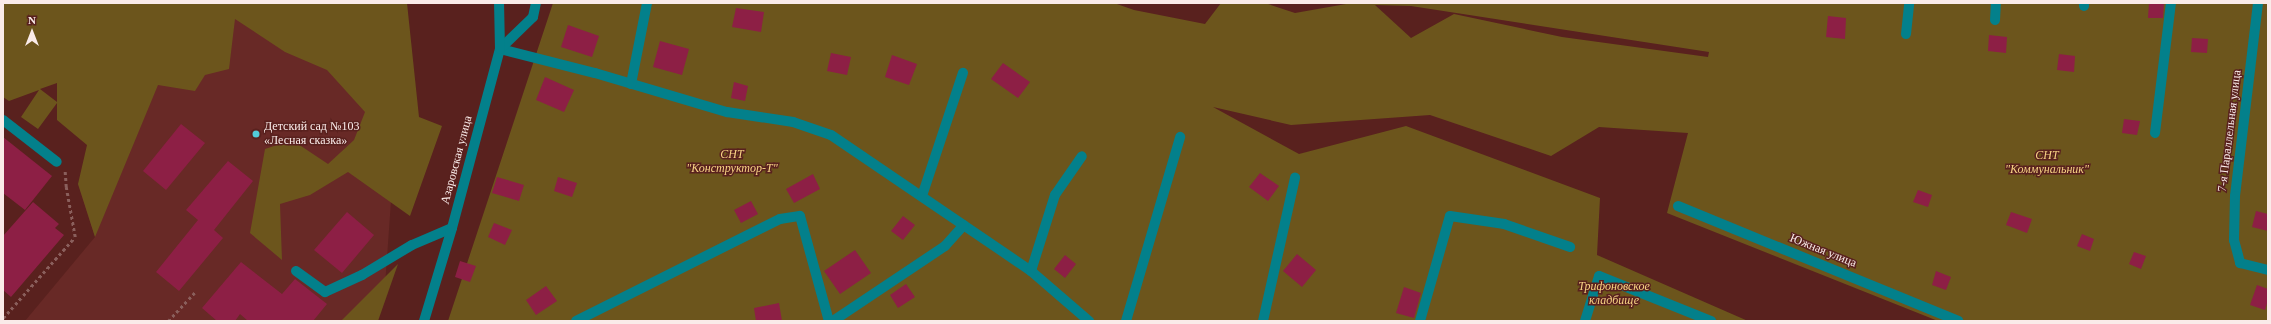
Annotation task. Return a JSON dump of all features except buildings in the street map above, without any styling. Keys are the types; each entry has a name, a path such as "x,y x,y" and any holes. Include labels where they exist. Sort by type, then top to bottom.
{"street":[{"name":"Азаровская улица","path":"424,321 452,228 500,49 499,3"},
{"path":"500,49 533,17 536,3"},
{"path":"630,84 647,3"},
{"path":"1906,34 1909,3"},
{"path":"1994,20 1996,3"},
{"path":"2155,133 2171,3"},
{"name":"7-я Параллельная улица","path":"2258,3 2235,196 2234,240 2240,263 2268,270"},
{"path":"500,49 595,72 630,84 727,112 793,122 831,135 1031,271 1089,321"},
{"path":"922,196 963,73"},
{"path":"3,120 57,162"},
{"path":"1126,321 1180,137"},
{"path":"1031,271 1055,195 1082,156"},
{"path":"1263,321 1295,178"},
{"name":"Южная улица","path":"1678,206 1958,321"},
{"path":"576,321 780,219 800,216 829,321"},
{"path":"1420,321 1450,216 1504,224 1570,247"},
{"path":"833,321 945,246 964,225"},
{"path":"296,271 325,292 362,275 412,245 452,228"},
{"path":"1585,321 1599,276 1711,321"}],"path":[{"path":"3,318 75,237 66,188 66,172 57,162"},
{"path":"168,321 197,290"}],"shaded area":[{"name":"Детский сад №103 «Лесная сказка»","path":"167,3 404,17 385,286 353,321 25,321 95,237 78,184 156,84"}],"green space":[{"path":"3,3 407,3 419,117 442,126 410,216 348,172 310,195 280,204 282,260 250,233 265,149 292,140 328,164 354,140 365,112 327,70 285,52 235,19 229,69 205,75 195,91 158,85 95,237 78,184 87,145 57,120 57,103 38,129 21,117 39,90 9,101 3,97","holes":["57,83 57,102 40,89"]},
{"path":"553,3 1114,3 1134,10 1205,24 1221,3 1265,3 1295,13 1346,4 1331,3 2268,3 2268,321 1938,321 1667,213 1688,133 1599,127 1551,156 1430,115 1291,125 1213,107 1299,154 1406,126 1600,198 1597,255 1748,321 448,321","holes":["1375,5 1411,6 1709,52 1708,57 1562,37 1454,14 1411,38"]},
{"path":"398,264 378,321 341,321"}],"place":[{"name":"Детский сад №103 «Лесная сказка»","path":"256,134"}],"park label":[{"name":"СНТ \"Конструктор-Т\"","path":"732,162"},
{"name":"СНТ \"Коммунальник\"","path":"2047,163"},
{"name":"Трифоновское кладбище","path":"1614,294"}]}
